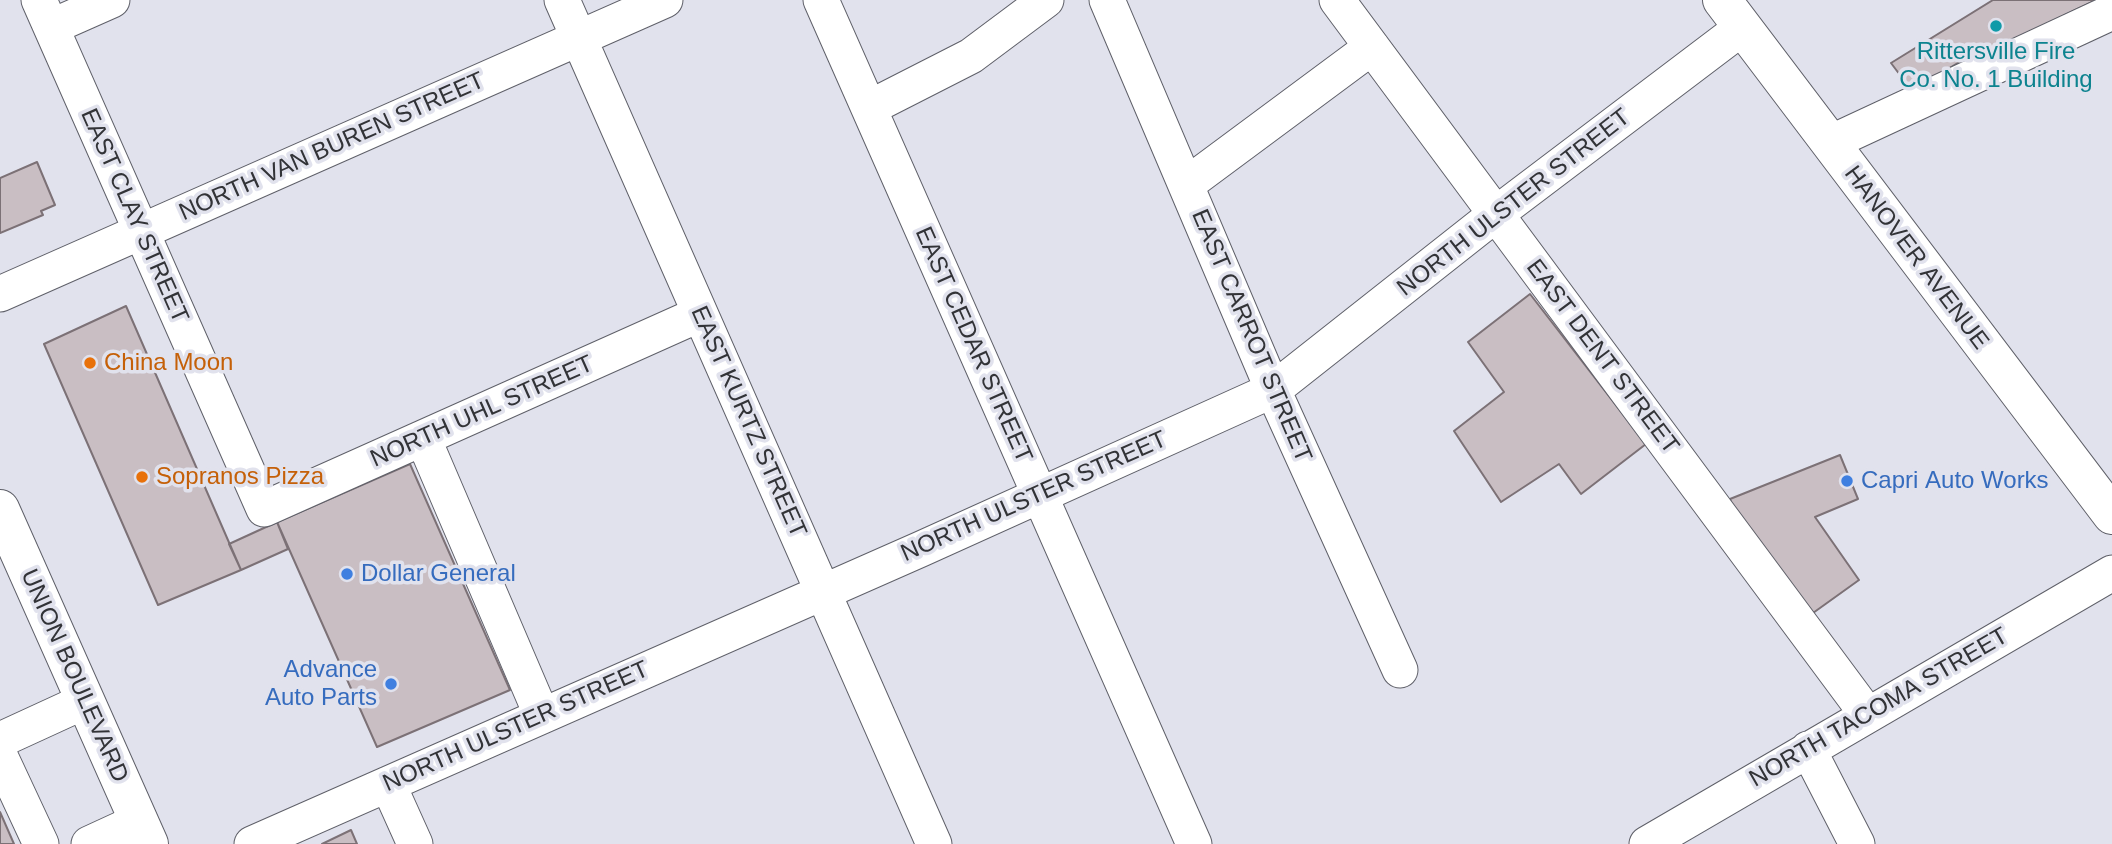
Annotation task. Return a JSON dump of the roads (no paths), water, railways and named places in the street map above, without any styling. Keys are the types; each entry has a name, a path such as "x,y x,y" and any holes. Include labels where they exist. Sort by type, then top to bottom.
{"main road":[{"name":"HANOVER AVENUE","path":"1732,14 2112,515"},
{"name":"UNION BOULEVARD","path":"0,509 144,832"}],"street":[{"path":"45,14 112,0"},
{"name":"EAST KURTZ STREET","path":"562,0 934,844"},
{"name":"NORTH VAN BUREN STREET","path":"0,294 665,0"},
{"name":"EAST CEDAR STREET","path":"821,0 1194,844"},
{"path":"869,108 971,56 1046,0"},
{"name":"EAST CARROT STREET","path":"1107,0 1273,390 1400,670"},
{"name":"EAST DENT STREET","path":"1337,0 1867,714"},
{"path":"1830,144 2112,12"},
{"name":"EAST CLAY STREET","path":"45,14 264,509"},
{"name":"NORTH ULSTER STREET","path":"252,844 1273,390 1496,214 1732,14"},
{"path":"1186,185 1372,47"},
{"name":"NORTH UHL STREET","path":"264,509 700,314"},
{"path":"423,438 542,716"},
{"name":"NORTH TACOMA STREET","path":"1647,844 2112,573"},
{"path":"0,740 85,701"},
{"path":"1808,749 1857,844"},
{"path":"0,756 41,844"},
{"path":"388,784 415,844"},
{"path":"89,844 144,832"}],"place":[{"name":"Rittersville Fire Co. No. 1 Building","path":"1996,26"},
{"name":"China Moon","path":"90,363"},
{"name":"Sopranos Pizza","path":"142,477"},
{"name":"Capri Auto Works","path":"1847,481"},
{"name":"Dollar General","path":"347,574"},
{"name":"Advance Auto Parts","path":"391,684"}]}
